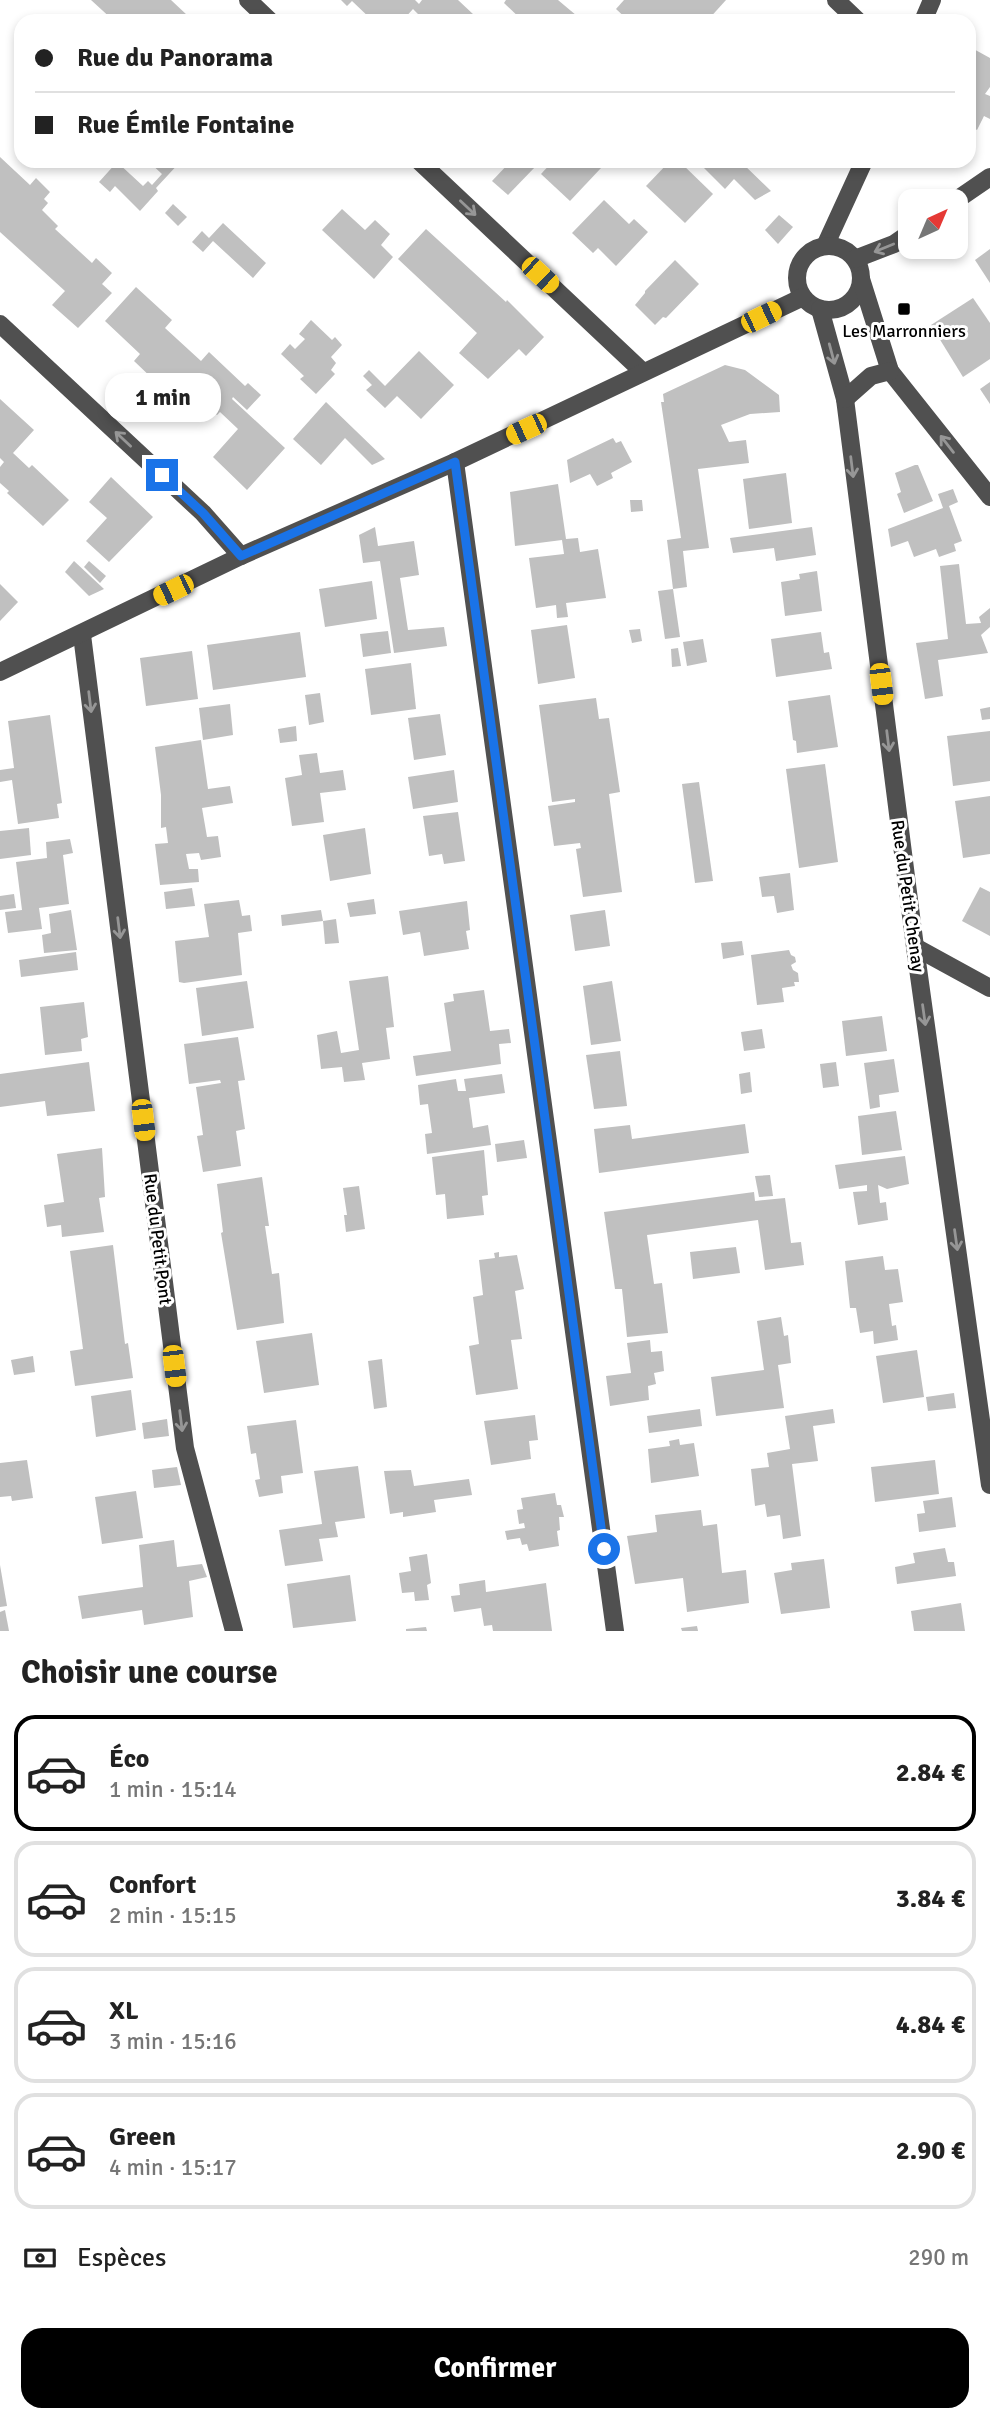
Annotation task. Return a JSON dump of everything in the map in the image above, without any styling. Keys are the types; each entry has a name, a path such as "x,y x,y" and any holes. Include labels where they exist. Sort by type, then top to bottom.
{"street":[{"path":"248,0 263,14"},
{"path":"836,0 851,14"},
{"path":"426,168 643,373"},
{"path":"825,246 861,168"},
{"path":"968,192 990,177"},
{"path":"855,259 898,241"},
{"path":"861,279 854,297 847,304 839,309 820,309 803,297 798,287 799,265 815,249 825,246 842,249 855,259 890,371 990,496"},
{"path":"0,672 82,635 241,556 455,462 803,297"},
{"name":"Rue du Petit Chenay","path":"820,309 845,399 915,947 990,1485"},
{"path":"0,324 203,513 241,556"},
{"path":"845,399 871,376 890,371"},
{"path":"455,462 615,1631"},
{"name":"Rue du Petit Pont","path":"82,635 185,1448 233,1631"},
{"path":"915,947 990,988"}],"building":[{"path":"91,0 171,0 186,14 106,14"},
{"path":"341,0 415,0 419,4 422,0 458,0 473,14 418,14 413,9 408,14 366,14 352,1 347,6"},
{"path":"506,0 558,0 575,14 516,14 504,3"},
{"path":"624,0 726,0 713,14 621,14 616,9"},
{"path":"976,50 990,58 990,87 985,94 990,96 990,119 984,116 977,130"},
{"path":"0,157 30,185 36,178 50,192 44,199 48,203 42,210 58,226 55,229 92,263 96,258 112,273 102,284 112,293 78,328 52,305 65,291 0,232"},
{"path":"112,168 124,168 143,186 148,181 152,185 162,174 156,168 175,168 140,211 115,186 110,192 99,182"},
{"path":"504,168 534,168 508,195 492,181"},
{"path":"547,168 601,168 570,201 541,174"},
{"path":"663,168 686,168 713,194 685,223 646,186"},
{"path":"704,168 747,168 771,191 755,200 734,179 725,189"},
{"path":"604,200 629,224 634,219 648,232 616,266 598,248 593,253 572,233"},
{"path":"173,204 187,217 178,226 165,213"},
{"path":"342,209 365,230 375,220 390,234 381,245 393,257 374,279 322,230"},
{"path":"779,215 793,227 778,244 765,230"},
{"path":"223,223 266,263 253,278 213,241 203,252 192,242 202,231 209,238"},
{"path":"426,229 506,302 507,300 544,337 526,356 519,349 488,379 459,353 477,333 398,259"},
{"path":"990,249 990,283 975,260"},
{"path":"675,260 699,284 666,318 663,317 655,325 635,305"},
{"path":"136,287 172,320 165,328 201,361 209,352 245,386 248,383 261,395 247,410 233,397 232,399 285,448 247,490 213,457 238,429 220,412 217,415 181,382 172,392 158,378 155,381 134,361 140,354 105,321"},
{"path":"973,298 990,323 990,359 963,377 931,325"},
{"path":"311,320 332,340 335,337 342,345 331,357 336,363 331,370 335,374 316,394 300,379 304,376 281,354 290,344 295,349 305,339 299,334"},
{"path":"419,351 454,385 421,419 397,396 385,408 366,390 372,385 363,376 369,370 385,386"},
{"path":"725,365 745,370 779,395 780,412 750,414 721,425 729,442 746,440 749,463 698,469 709,548 683,551 687,587 673,589 667,540 681,538 661,402 664,402 663,394"},
{"path":"990,382 990,404 980,389"},
{"path":"0,399 34,430 13,453 29,468 32,465 69,500 43,526 7,493 9,491 0,483 0,467 4,462 0,458"},
{"path":"326,402 385,459 372,465 345,438 321,465 293,439"},
{"path":"613,438 616,443 621,441 632,462 611,473 613,478 597,486 590,474 570,483 567,460"},
{"path":"918,465 933,501 904,513 897,494 901,492 895,473"},
{"path":"786,473 792,523 749,529 743,479"},
{"path":"111,477 153,517 109,562 86,541 107,518 89,502"},
{"path":"558,484 566,539 578,538 580,552 598,549 606,598 566,603 568,617 557,618 556,605 536,608 529,558 564,554 562,540 515,546 510,492"},
{"path":"953,489 958,502 949,506 962,541 954,544 956,551 939,557 936,549 914,557 908,541 891,547 888,529 943,508 938,494"},
{"path":"630,500 642,500 643,511 631,512"},
{"path":"375,527 378,546 414,541 419,575 400,578 408,630 444,627 447,646 394,653 380,561 363,563 359,535"},
{"path":"812,527 816,555 776,561 774,548 733,553 730,538"},
{"path":"74,561 104,589 89,596 65,572"},
{"path":"89,561 106,576 100,583 84,567"},
{"path":"959,564 966,624 981,623 979,617 990,608 990,627 981,635 988,653 938,660 943,696 925,699 916,643 948,639 940,566"},
{"path":"817,571 822,611 785,616 781,582 800,579 799,574"},
{"path":"372,581 377,619 325,627 319,589"},
{"path":"0,584 18,602 0,621"},
{"path":"673,589 680,637 665,639 658,591"},
{"path":"567,625 575,678 538,684 531,630"},
{"path":"640,629 642,641 632,643 629,630"},
{"path":"388,631 391,653 363,657 360,634"},
{"path":"300,632 306,677 213,690 207,645"},
{"path":"821,632 824,653 829,652 832,669 776,677 771,639"},
{"path":"703,639 707,662 687,666 683,642"},
{"path":"678,648 681,666 672,667 671,649"},
{"path":"192,651 198,699 146,706 140,658"},
{"path":"411,663 416,709 371,715 365,669"},
{"path":"320,693 324,722 309,725 305,695"},
{"path":"830,695 838,747 797,753 788,701"},
{"path":"596,698 599,719 609,718 620,792 609,794 622,892 583,897 576,849 581,848 580,843 554,846 548,806 575,802 575,799 552,802 539,705"},
{"path":"230,704 233,735 203,740 199,708"},
{"path":"990,707 990,719 982,720 980,709"},
{"path":"440,714 446,755 414,760 408,718"},
{"path":"50,715 62,803 57,804 59,818 18,824 12,780 0,782 0,770 14,768 8,721"},
{"path":"296,726 297,741 280,743 278,729"},
{"path":"990,731 990,781 953,786 947,736"},
{"path":"201,740 208,789 230,786 233,803 202,808 207,837 218,836 221,857 201,860 199,853 186,854 189,869 198,869 199,882 160,885 155,844 168,843 166,827 161,828 161,795 155,747"},
{"path":"317,753 320,773 343,770 346,790 320,793 324,822 292,826 285,778 302,775 299,755"},
{"path":"825,764 838,862 799,868 786,769"},
{"path":"454,770 458,802 413,809 408,777"},
{"path":"699,782 713,881 695,883 682,784"},
{"path":"990,796 990,854 963,858 955,801"},
{"path":"458,812 465,861 444,864 442,854 429,856 423,816"},
{"path":"29,828 31,855 0,859 0,831"},
{"path":"365,828 371,874 330,881 323,835"},
{"path":"70,839 73,853 63,855 69,904 39,908 42,929 8,933 5,912 22,910 16,862 47,858 46,842"},
{"path":"790,873 794,910 777,913 774,896 762,897 759,877"},
{"path":"980,887 990,892 990,936 962,921"},
{"path":"192,888 195,906 166,909 164,892"},
{"path":"14,894 16,908 0,910 0,896"},
{"path":"374,899 376,914 350,917 347,903"},
{"path":"239,900 242,916 250,915 252,931 238,933 242,975 179,982 175,941 209,937 204,904"},
{"path":"467,901 470,930 466,931 469,949 424,956 420,932 403,935 399,911"},
{"path":"71,910 77,950 44,953 42,935 51,933 49,914"},
{"path":"321,910 323,921 282,926 281,915"},
{"path":"605,910 610,946 575,951 570,915"},
{"path":"336,919 339,943 325,944 323,921"},
{"path":"742,941 744,955 723,959 721,943"},
{"path":"789,950 795,957 796,962 791,965 798,973 799,982 794,982 795,986 782,988 784,1002 757,1005 751,955"},
{"path":"76,952 78,970 21,977 19,960"},
{"path":"388,976 394,1027 386,1028 390,1059 362,1063 365,1080 344,1082 342,1067 321,1069 317,1035 337,1031 341,1053 359,1050 349,981"},
{"path":"247,981 254,1028 202,1036 196,988"},
{"path":"612,981 621,1041 591,1045 583,986"},
{"path":"484,990 490,1031 509,1029 511,1043 499,1044 501,1064 416,1076 413,1056 451,1051 444,1003 454,1001 453,994"},
{"path":"84,1002 88,1037 81,1039 82,1051 45,1055 40,1007"},
{"path":"882,1016 887,1051 846,1056 842,1021"},
{"path":"762,1029 765,1048 744,1051 741,1032"},
{"path":"238,1037 245,1080 238,1081 245,1129 236,1131 241,1166 203,1172 197,1136 203,1135 196,1087 221,1083 220,1080 189,1084 184,1044"},
{"path":"620,1051 627,1106 594,1109 586,1055"},
{"path":"894,1059 899,1092 879,1095 880,1107 870,1109 864,1063"},
{"path":"89,1062 95,1111 47,1116 45,1101 0,1107 0,1074"},
{"path":"836,1062 839,1086 823,1088 820,1064"},
{"path":"750,1072 752,1092 741,1094 739,1074"},
{"path":"502,1074 505,1093 469,1098 473,1128 488,1125 491,1145 427,1154 425,1134 432,1133 428,1104 420,1105 418,1085 456,1079 458,1091 466,1091 464,1079"},
{"path":"896,1111 902,1150 862,1155 858,1116"},
{"path":"745,1124 749,1153 599,1173 594,1129 630,1125 632,1139"},
{"path":"524,1140 527,1158 497,1162 495,1144"},
{"path":"102,1148 105,1197 99,1198 104,1232 62,1237 61,1225 47,1227 44,1205 64,1202 57,1154"},
{"path":"484,1150 488,1195 482,1196 484,1215 447,1219 445,1194 436,1195 432,1157"},
{"path":"905,1156 909,1184 887,1189 878,1185 880,1203 886,1202 888,1220 858,1225 853,1192 867,1191 867,1185 839,1189 835,1165"},
{"path":"770,1175 773,1196 759,1197 755,1176"},
{"path":"262,1177 272,1274 279,1273 284,1323 237,1330 221,1233 217,1184"},
{"path":"359,1186 365,1229 346,1232 344,1215 347,1215 343,1188"},
{"path":"754,1192 755,1201 785,1198 791,1243 801,1242 804,1265 765,1270 758,1220 647,1235 654,1284 662,1283 668,1333 627,1337 622,1289 615,1289 604,1212"},
{"path":"113,1245 125,1344 128,1343 133,1378 75,1386 70,1351 83,1349 70,1251"},
{"path":"736,1247 740,1273 693,1279 690,1252"},
{"path":"499,1252 499,1257 517,1255 524,1289 515,1291 522,1339 511,1340 518,1389 476,1395 469,1346 479,1344 473,1297 483,1295 479,1260 495,1258 494,1253"},
{"path":"883,1256 885,1270 898,1269 903,1302 889,1304 892,1326 896,1325 898,1340 874,1344 873,1331 860,1333 856,1308 850,1308 845,1261"},
{"path":"781,1317 784,1336 788,1335 791,1363 778,1365 784,1408 716,1416 711,1377 764,1370 757,1321"},
{"path":"312,1333 319,1385 264,1393 256,1341"},
{"path":"650,1340 651,1352 662,1351 664,1371 654,1373 656,1384 648,1386 649,1400 610,1406 606,1376 631,1373 627,1343"},
{"path":"917,1350 924,1397 883,1403 876,1356"},
{"path":"33,1356 35,1372 14,1375 11,1360"},
{"path":"382,1359 387,1407 374,1409 368,1361"},
{"path":"131,1390 136,1430 96,1437 91,1396"},
{"path":"954,1393 956,1408 928,1411 926,1397"},
{"path":"700,1409 702,1426 649,1433 647,1416"},
{"path":"833,1409 835,1423 813,1426 818,1461 792,1464 801,1536 783,1539 780,1515 767,1517 765,1504 755,1506 751,1469 769,1467 767,1453 790,1449 785,1416"},
{"path":"535,1415 538,1440 529,1441 531,1459 491,1465 484,1421"},
{"path":"167,1419 169,1436 144,1439 142,1423"},
{"path":"296,1420 303,1473 281,1476 283,1493 259,1497 255,1480 260,1479 256,1453 251,1454 247,1426"},
{"path":"679,1439 680,1445 694,1443 699,1476 651,1483 648,1449 670,1446 669,1441"},
{"path":"27,1460 33,1498 12,1501 11,1496 0,1497 0,1463"},
{"path":"935,1460 939,1494 875,1502 871,1467"},
{"path":"358,1466 365,1518 335,1522 338,1537 319,1539 323,1561 285,1566 279,1530 322,1524 314,1471"},
{"path":"177,1467 181,1485 154,1488 152,1470"},
{"path":"411,1470 414,1486 469,1479 472,1495 434,1500 436,1512 403,1517 403,1512 390,1514 384,1471"},
{"path":"136,1491 143,1538 102,1544 95,1497"},
{"path":"555,1493 557,1505 561,1505 564,1517 559,1517 559,1546 529,1551 527,1544 522,1545 520,1538 507,1540 505,1531 525,1528 524,1523 519,1524 517,1510 523,1509 521,1498"},
{"path":"952,1497 956,1527 919,1532 917,1514 925,1513 923,1501"},
{"path":"701,1510 703,1526 717,1524 722,1573 746,1570 749,1603 687,1612 683,1578 635,1584 627,1536 657,1532 655,1515"},
{"path":"174,1540 177,1567 202,1564 207,1577 189,1581 193,1617 144,1625 142,1610 82,1619 78,1596 143,1587 139,1545"},
{"path":"945,1548 948,1562 954,1562 956,1576 897,1584 895,1567 915,1563 913,1553"},
{"path":"427,1554 431,1583 427,1585 429,1600 415,1601 414,1592 402,1593 399,1573 411,1571 409,1557"},
{"path":"824,1559 830,1608 781,1614 774,1573 792,1570 791,1563"},
{"path":"0,1565 7,1606 0,1607"},
{"path":"350,1575 356,1621 293,1628 287,1584"},
{"path":"485,1580 486,1592 546,1583 552,1631 493,1631 492,1625 484,1626 481,1608 454,1612 451,1596 460,1595 459,1584"},
{"path":"961,1603 965,1631 914,1631 911,1611"},
{"path":"5,1610 9,1631 0,1631 0,1612"},
{"path":"697,1626 698,1631 682,1631 681,1628"},
{"path":"426,1627 427,1631 406,1631 406,1629"}],"place":[{"name":"Les Marronniers","path":"904,309"}],"route":[{"path":"162,475 203,513 241,556 455,462 604,1549"}]}
